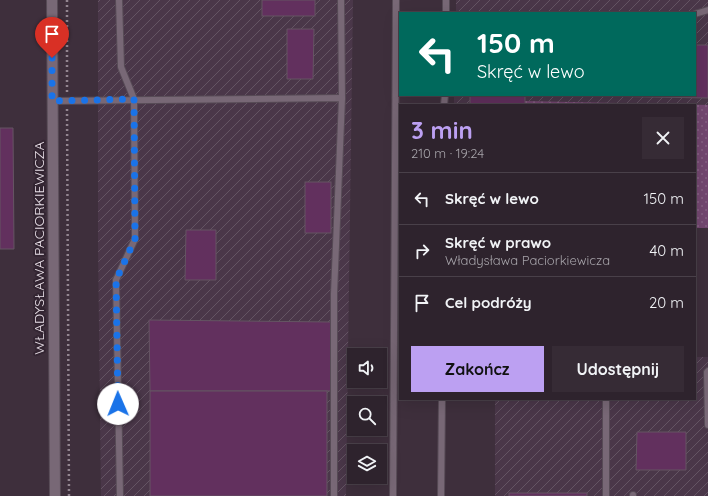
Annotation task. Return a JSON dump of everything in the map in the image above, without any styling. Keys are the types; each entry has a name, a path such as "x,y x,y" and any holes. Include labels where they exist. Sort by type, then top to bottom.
{"street":[{"name":"WŁADYSŁAWA PACIORKIEWICZA","path":"52,0 55,496"}],"lane":[{"path":"119,0 120,67 134,99 135,239 116,280 120,496"},
{"path":"334,496 334,294 342,98 341,0"},
{"path":"393,496 396,0"},
{"path":"446,0 446,12"},
{"path":"696,14 708,10"},
{"path":"52,101 342,98"},
{"path":"708,371 708,425"},
{"path":"441,496 442,400"},
{"path":"606,400 606,496"}],"path":[{"path":"67,0 70,496"}],"shaded area":[{"path":"98,0 353,0 346,496 101,496 98,244"},
{"path":"456,0 708,0 708,228 696,228 696,104 454,104 454,96 696,96 696,12 456,12"},
{"path":"525,101 662,104 525,104"},
{"path":"696,105 708,105 708,228 696,228"},
{"path":"696,357 708,357 708,496 495,496 495,400 696,400"}],"building":[{"path":"262,0 315,0 315,16 262,16"},
{"path":"287,29 314,29 313,79 287,79"},
{"path":"696,45 708,45 708,98 598,96 696,96"},
{"path":"470,96 525,96 525,104 470,104"},
{"path":"0,128 13,128 14,249 0,249"},
{"path":"305,182 331,182 331,233 305,233"},
{"path":"186,230 216,230 216,280 185,280"},
{"path":"149,320 331,322 331,391 150,391"},
{"path":"150,391 327,391 327,496 150,496"},
{"path":"637,432 686,432 686,470 636,470"},
{"path":"509,493 587,493 587,496 509,496"}],"route":[{"path":"52,58 52,101 134,99 135,239 116,280 118,404"}]}
